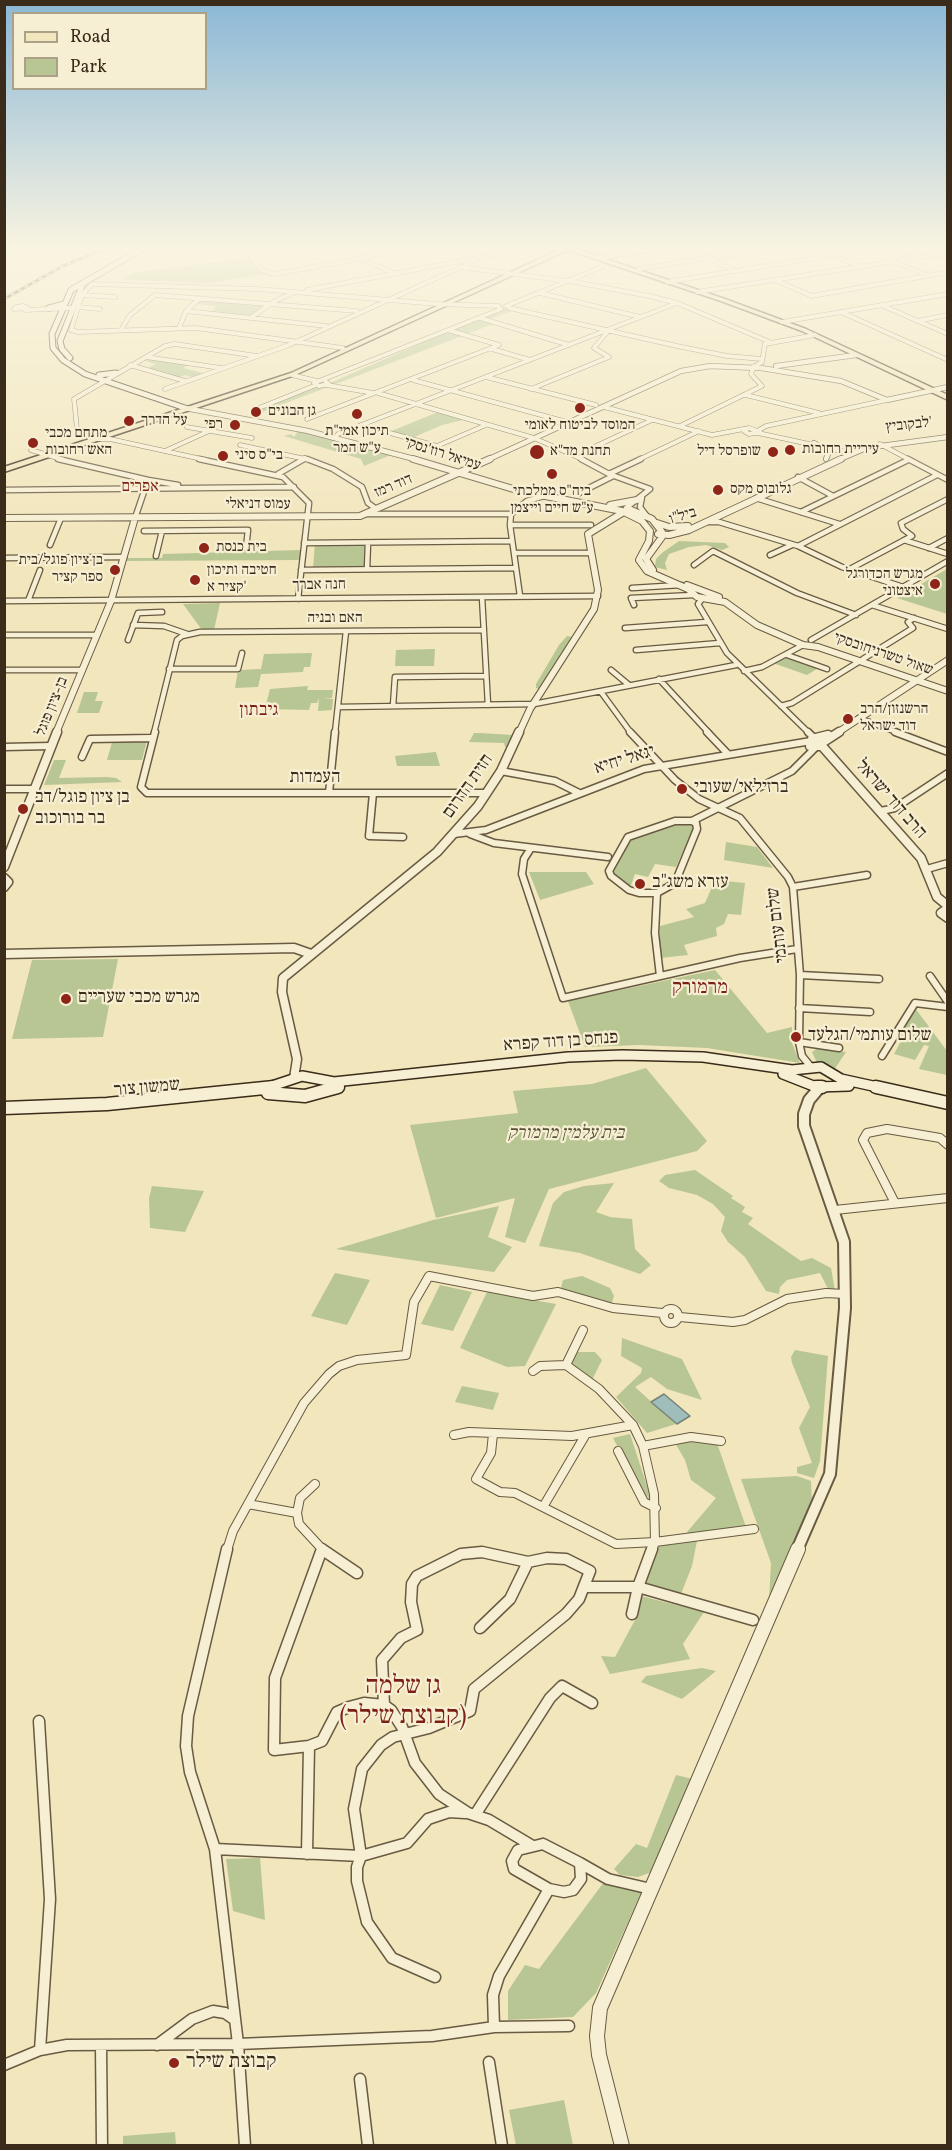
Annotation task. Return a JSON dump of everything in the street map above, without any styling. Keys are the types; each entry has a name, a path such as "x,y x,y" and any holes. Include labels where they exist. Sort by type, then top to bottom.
{"main road":[{"path":"54,349 55,353 77,370 191,407"},
{"path":"62,349 79,365 173,411 206,413"},
{"path":"4,468 114,435 173,411 207,403 289,374 346,349"},
{"path":"844,349 948,398"},
{"path":"99,375 116,373"},
{"path":"173,411 289,374"},
{"path":"207,403 216,410"},
{"path":"44,455 89,437 114,435"},
{"path":"89,437 102,437"},
{"name":"פנחס בן דוד קפרא","path":"292,1079 313,1078 334,1082 603,1055 689,1056 785,1070 810,1067 829,1071"},
{"name":"פנחס בן דוד קפרא","path":"293,1094 305,1096 330,1088 613,1060 731,1066 783,1074 823,1086"},
{"path":"804,1082 801,1071 810,1067"},
{"path":"823,1086 833,1080 829,1071"},
{"path":"829,1071 841,1079 948,1103"},
{"path":"313,1078 320,1084 315,1092"},
{"path":"292,1079 287,1088 293,1094"},
{"name":"שמשון צור","path":"4,1108 107,1104 227,1093 269,1088 292,1079"},
{"path":"823,1086 848,1085 900,1091"},
{"name":"שמשון צור","path":"4,1115 101,1110 273,1093 293,1094"}],"street":[{"path":"89,437 77,429 73,401 116,373 160,349"},
{"path":"204,349 260,356"},
{"path":"165,389 277,349"},
{"path":"254,410 317,384 328,382 403,349"},
{"path":"306,419 491,349"},
{"path":"493,349 530,360"},
{"path":"338,436 558,349"},
{"path":"531,388 609,357 598,349"},
{"path":"694,349 759,365"},
{"path":"680,426 763,385 752,376 759,365 763,349"},
{"path":"924,349 948,360"},
{"path":"786,368 856,355"},
{"path":"146,357 224,369"},
{"name":"דוד רמז","path":"364,514 686,369 759,365 786,368"},
{"path":"130,366 186,381"},
{"path":"786,368 841,381 887,400"},
{"path":"289,374 317,384"},
{"path":"486,377 712,435 759,431 848,452"},
{"path":"413,380 567,422"},
{"path":"328,382 334,386 377,393 534,438 573,454 611,475 650,489 621,513 588,534 598,596"},
{"path":"94,387 115,384"},
{"path":"759,431 763,426 948,386"},
{"path":"746,395 822,414"},
{"name":"עמיאל רוז'נסקי","path":"191,407 216,410 338,436 467,469 543,493 610,505 621,513"},
{"name":"עמיאל רוז'נסקי","path":"191,407 206,413 338,436 532,496 603,506 621,513"},
{"path":"594,447 652,420"},
{"path":"363,426 437,446 486,425"},
{"path":"188,427 252,438"},
{"path":"165,451 208,431"},
{"path":"579,493 699,431"},
{"path":"759,431 848,452"},
{"path":"114,435 165,451 278,474 294,487 309,503 298,599"},
{"name":"לבקוביץ'","path":"873,444 948,435"},
{"name":"לבקוביץ'","path":"873,444 948,435"},
{"path":"814,443 830,453 826,459"},
{"path":"873,444 893,452"},
{"name":"ביל\"ו","path":"688,528 826,459 873,444"},
{"path":"880,444 948,480"},
{"path":"240,445 305,458 333,469 359,484 365,490 368,503 375,508"},
{"path":"31,450 148,480 196,489"},
{"name":"ביל\"ו","path":"651,533 662,533 709,522 848,452"},
{"path":"278,474 305,458"},
{"path":"801,512 908,460"},
{"path":"478,464 478,469 484,475"},
{"path":"770,555 938,475"},
{"path":"798,477 833,496"},
{"path":"441,480 473,478"},
{"path":"135,518 148,480"},
{"path":"4,490 294,487"},
{"path":"520,596 510,525 511,514 532,496"},
{"path":"610,505 639,498"},
{"path":"639,498 640,507 657,523 669,527 688,528"},
{"path":"756,498 839,524"},
{"path":"848,570 912,536 903,529 901,523 948,499"},
{"path":"621,513 646,515"},
{"path":"621,513 635,517 645,524 651,533 640,555 641,565 650,573 681,585 694,595"},
{"path":"621,513 635,517"},
{"name":"עמוס דניאלי","path":"4,518 511,514"},
{"path":"213,530 215,517"},
{"path":"50,544 61,518"},
{"name":"בן-ציון פוגל","path":"4,867 33,789 111,600 135,518"},
{"path":"709,522 729,525 795,545 848,570 903,587"},
{"path":"657,523 662,533 655,548 646,559 648,566 659,573 704,591 708,597"},
{"path":"510,525 591,525"},
{"path":"655,548 688,528"},
{"path":"144,531 248,530 246,548"},
{"path":"156,556 162,531"},
{"path":"929,548 948,538"},
{"path":"904,540 948,554"},
{"path":"304,543 512,541"},
{"path":"367,569 368,543"},
{"path":"694,565 713,551 797,593 856,615"},
{"path":"514,553 591,553"},
{"path":"4,558 124,557"},
{"path":"744,671 762,667 789,653 948,561"},
{"path":"301,570 516,568"},
{"path":"28,601 40,570"},
{"path":"632,588 681,585"},
{"path":"694,595 704,591"},
{"path":"634,605 631,598 694,595 708,597"},
{"name":"חנה אברך","path":"4,601 598,596"},
{"name":"חזית הדרום","path":"297,1059 281,983 290,971 423,864 454,834 501,771 534,704 591,615 598,596"},
{"path":"482,597 488,705"},
{"name":"הרב דוד ישראל","path":"708,597 698,602 707,622 736,665 817,742 881,811 927,869 937,897 948,907"},
{"name":"שאול טשרניחובסקי","path":"708,597 725,602 757,625 948,689"},
{"path":"872,605 948,629"},
{"path":"128,640 138,613 162,612"},
{"path":"781,706 792,703 913,628 908,622 914,618"},
{"path":"625,628 707,622"},
{"name":"האם ובניה","path":"133,625 164,626 187,634 483,630"},
{"path":"329,793 346,631"},
{"path":"82,757 90,739 152,738 177,640 187,634"},
{"path":"4,635 97,635"},
{"path":"636,650 720,643"},
{"path":"169,669 238,669 242,653"},
{"path":"789,653 827,669"},
{"path":"692,821 696,823 697,829 675,883 657,893 639,893 621,885 611,876 613,864 625,841 633,834 663,824 692,821 792,771 817,742 834,734 948,660"},
{"path":"338,707 534,704 736,665"},
{"path":"4,670 82,670"},
{"path":"611,670 629,686"},
{"path":"393,706 395,677 486,676"},
{"path":"659,679 727,753"},
{"name":"שלום עותמי","path":"601,692 632,733 661,765 699,799 740,818 773,857 793,887 800,975 800,1042 802,1056 810,1067"},
{"path":"859,718 948,752"},
{"name":"העמדות","path":"152,738 141,784 144,792 157,794 486,793"},
{"name":"יגאל יחיא","path":"454,834 470,834 632,772 727,753 817,742"},
{"path":"4,747 51,746"},
{"path":"501,771 555,781 579,793"},
{"path":"881,811 895,808 948,773"},
{"path":"4,789 33,789"},
{"path":"373,793 369,836 403,837"},
{"path":"470,834 481,840 531,848 608,856"},
{"path":"531,848 521,866 522,874 563,998 797,949"},
{"path":"927,869 948,863"},
{"path":"793,887 867,875"},
{"path":"4,878 8,883 4,887"},
{"path":"657,893 656,940 660,976"},
{"path":"948,907 941,911 948,918"},
{"path":"4,954 294,948 312,954"},
{"path":"800,975 879,979"},
{"path":"930,976 948,1002"},
{"path":"882,1056 915,1003 948,1007"},
{"path":"799,1008 870,1012"},
{"path":"800,1042 839,1048"},
{"path":"297,1059 313,1078"},
{"path":"292,1079 297,1059"},
{"path":"804,1082 809,1100"},
{"path":"622,2145 600,2055 597,2021 600,2008 818,1508 830,1474 845,1293 844,1242 835,1210 804,1126 804,1114 809,1100 823,1086"},
{"path":"895,1203 863,1140 867,1133 887,1129 940,1138 948,1145"},
{"path":"835,1210 948,1197"},
{"path":"245,2145 238,2044 215,1849 190,1772 186,1746 188,1716 225,1553 233,1531 304,1403 339,1366 357,1360 406,1355 414,1302 429,1275 532,1296 558,1292 613,1308 662,1313 663,1319 668,1322 675,1322 680,1317 733,1322 745,1320 787,1299 826,1293 845,1293"},
{"path":"566,1365 584,1330"},
{"path":"533,1371 540,1366 566,1365 599,1389 633,1425 643,1446 656,1508 655,1542 638,1587 632,1614"},
{"path":"454,1435 469,1432 549,1437 586,1434 633,1425"},
{"path":"493,1434 491,1453 476,1479 493,1490 515,1493 616,1544 655,1542 754,1529"},
{"path":"543,1507 586,1434"},
{"path":"643,1446 691,1437 721,1441"},
{"path":"618,1451 644,1502 656,1508"},
{"path":"315,1484 300,1498 297,1513 299,1524 323,1550 357,1573"},
{"path":"248,1504 297,1513"},
{"path":"323,1550 296,1615 275,1678 274,1750 309,1746 322,1741 337,1712 364,1703 384,1705 391,1710 405,1733 415,1763 425,1780 439,1794 531,1845"},
{"path":"384,1705 382,1660 388,1649 401,1638 417,1630 411,1602 412,1584 417,1576 470,1552 482,1552 528,1562 547,1558 566,1559 591,1571 585,1587 566,1614 474,1689 470,1711 429,1728 405,1733 381,1745 362,1769 354,1809 361,1856 357,1881 367,1922 392,1958 435,1977"},
{"path":"480,1628 510,1599 528,1562"},
{"path":"585,1587 638,1587 753,1620"},
{"path":"472,1814 550,1698 562,1686 591,1703"},
{"path":"39,1721 50,1899 40,2050"},
{"path":"307,1854 309,1746"},
{"path":"215,1849 361,1856 407,1843 428,1819 439,1814 472,1814"},
{"path":"580,1863 581,1879 573,1890 564,1892 549,1889 514,1869 512,1861 518,1850 531,1845 543,1844 580,1863 608,1879 651,1889"},
{"path":"494,2028 493,1995 499,1976 549,1889"},
{"path":"157,2045 192,2019 213,2011 225,2013 235,2020"},
{"path":"4,2065 40,2050 67,2045 238,2044 432,2036 494,2028 568,2026"},
{"path":"101,2046 102,2145"},
{"path":"489,2062 502,2145"},
{"path":"360,2079 368,2145"}],"green space":[{"path":"407,349 427,349 257,414 250,412 320,383 323,386"},
{"path":"146,358 190,364 183,368 207,374 194,378 185,375 177,378 146,369 156,364 142,360"},
{"path":"438,412 463,420 442,425 412,438 389,432"},
{"path":"298,431 391,455 364,466 361,459 284,436 291,434 294,437"},
{"path":"679,541 725,543 729,547 722,550 706,545 689,547 669,554 665,563 667,570 655,567 656,559"},
{"path":"315,543 367,543 366,569 313,569"},
{"path":"301,550 301,560 124,561 125,558 162,558 163,554"},
{"name":"מגרש הכדורגל איצטוני","path":"947,569 947,614 897,598"},
{"path":"220,603 214,630 202,630 183,604"},
{"path":"567,636 573,637 540,689 536,688 536,684 559,645"},
{"path":"435,649 434,666 395,666 396,650"},
{"path":"312,653 310,667 304,667 303,672 261,674 258,687 235,688 238,670 261,669 264,654"},
{"path":"786,655 820,667 807,675 773,663"},
{"path":"308,686 307,690 333,690 332,698 324,699 333,699 332,710 318,711 319,698 317,703 311,703 309,710 265,709 270,689"},
{"path":"84,692 98,692 95,701 103,701 99,713 77,713"},
{"path":"474,733 513,735 509,747 505,747 504,743 469,742"},
{"path":"113,739 147,740 142,760 107,760"},
{"path":"436,752 440,766 397,766 395,756"},
{"path":"54,760 66,760 59,778 107,777 116,778 122,782 44,785"},
{"path":"677,823 692,824 693,829 676,867 655,864 648,877 635,874 630,888 615,876 614,871 632,838"},
{"path":"726,842 757,847 773,868 724,860"},
{"path":"529,872 586,872 594,884 540,900"},
{"path":"715,880 745,883 741,915 728,914 724,924 716,928 717,936 684,945 688,955 660,958 660,926 694,917 686,909 705,903"},
{"name":"מגרש מכבי שעריים","path":"118,959 103,1037 12,1039 32,960"},
{"path":"715,970 767,1033 792,1027 792,1043 800,1063 707,1048 639,1045 585,1047 568,1001"},
{"path":"915,1008 947,1051 947,1075 919,1069 929,1046 924,1045 915,1060 894,1054 902,1039 897,1037"},
{"path":"818,1048 846,1052 834,1070 818,1065 812,1052"},
{"name":"בית עלמין מרמורק","path":"646,1068 707,1141 697,1151 549,1189 525,1243 505,1237 515,1198 436,1218 410,1125 518,1113 513,1091 592,1084"},
{"path":"695,1170 745,1207 742,1212 753,1218 748,1224 801,1261 812,1258 831,1268 835,1291 829,1291 820,1273 787,1280 780,1287 779,1294 766,1291 745,1257 728,1242 721,1231 725,1217 713,1204 697,1195 669,1188 659,1181 665,1175"},
{"path":"614,1183 596,1212 610,1217 632,1219 635,1249 651,1265 640,1274 580,1253 539,1246 553,1203 564,1192 584,1186"},
{"path":"152,1186 204,1191 185,1232 150,1228 149,1198"},
{"path":"499,1206 488,1237 512,1247 494,1272 336,1249 433,1220"},
{"path":"335,1273 370,1280 347,1325 311,1316"},
{"path":"582,1276 610,1288 614,1296 611,1306 560,1291 563,1280"},
{"path":"440,1285 472,1292 453,1331 421,1324"},
{"path":"487,1292 556,1304 525,1366 507,1367 460,1348"},
{"path":"622,1338 682,1359 702,1400 667,1389 651,1377 635,1387 676,1424 647,1433 616,1397 641,1373 642,1368 621,1356"},
{"path":"795,1350 828,1356 820,1461 814,1478 797,1473 797,1467 812,1463 799,1428 810,1407 792,1363 791,1357"},
{"path":"576,1352 595,1352 602,1360 592,1380 570,1366"},
{"path":"462,1386 499,1393 493,1410 455,1402"},
{"path":"630,1434 650,1499 640,1489 613,1438"},
{"path":"696,1440 717,1443 746,1527 689,1535 687,1532 716,1498 691,1480 685,1460 675,1443"},
{"path":"797,1476 811,1481 812,1504 769,1599 771,1563 741,1479"},
{"path":"697,1541 692,1566 681,1594 643,1586 659,1545"},
{"path":"641,1596 704,1612 683,1644 690,1659 610,1674 601,1656 615,1657 635,1620"},
{"path":"702,1668 716,1671 682,1699 641,1682 646,1676"},
{"path":"676,1775 693,1779 652,1872 638,1877 620,1875 614,1869 636,1844 647,1848"},
{"path":"260,1858 265,1920 233,1911 226,1859"},
{"path":"604,1882 642,1891 596,1993 573,2017 508,2020 508,1991 525,1965 539,1969"},
{"path":"564,2100 573,2145 516,2145 509,2110"},
{"path":"175,2132 176,2145 123,2145 123,2136"}],"water":[{"path":"664,1394 690,1416 677,1424 651,1402"}],"place":[{"name":"המוסד לביטוח לאומי","path":"580,408"},
{"name":"גן הבונים","path":"256,412"},
{"name":"תיכון אמי\"ת ע\"ש המר","path":"357,414"},
{"name":"על הדרך","path":"129,421"},
{"name":"רפי","path":"235,425"},
{"name":"מתחם מכבי האש רחובות","path":"33,443"},
{"name":"עיריית רחובות","path":"790,450"},
{"name":"תחנת מד\"א","path":"537,452"},
{"name":"שופרסל דיל","path":"773,452"},
{"name":"בי\"ס סיני","path":"223,456"},
{"name":"ביה\"ס ממלכתי ע\"ש חיים וייצמן","path":"552,474"},
{"name":"גלובוס מקס","path":"718,490"},
{"name":"בית כנסת","path":"204,548"},
{"name":"בן ציון פוגל/בית ספר קציר","path":"115,570"},
{"name":"חטיבה ותיכון קציר א'","path":"195,580"},
{"name":"מגרש הכדורגל איצטוני","path":"935,584"},
{"name":"הרשנזון/הרב דוד ישראל","path":"848,719"},
{"name":"ברזילאי/שעובי","path":"682,789"},
{"name":"בן ציון פוגל/דב בר בורוכוב","path":"23,809"},
{"name":"עזרא משג\"ב","path":"640,884"},
{"name":"מגרש מכבי שעריים","path":"66,999"},
{"name":"שלום עותמי/הגלעד","path":"796,1037"},
{"name":"קבוצת שילר","path":"174,2063"}],"district":[{"name":"אפרים","path":"140,488"},
{"name":"גיבתון","path":"259,712"},
{"name":"מרמורק","path":"700,989"},
{"name":"גן שלמה (קבוצת שילר)","path":"403,1702"}]}
